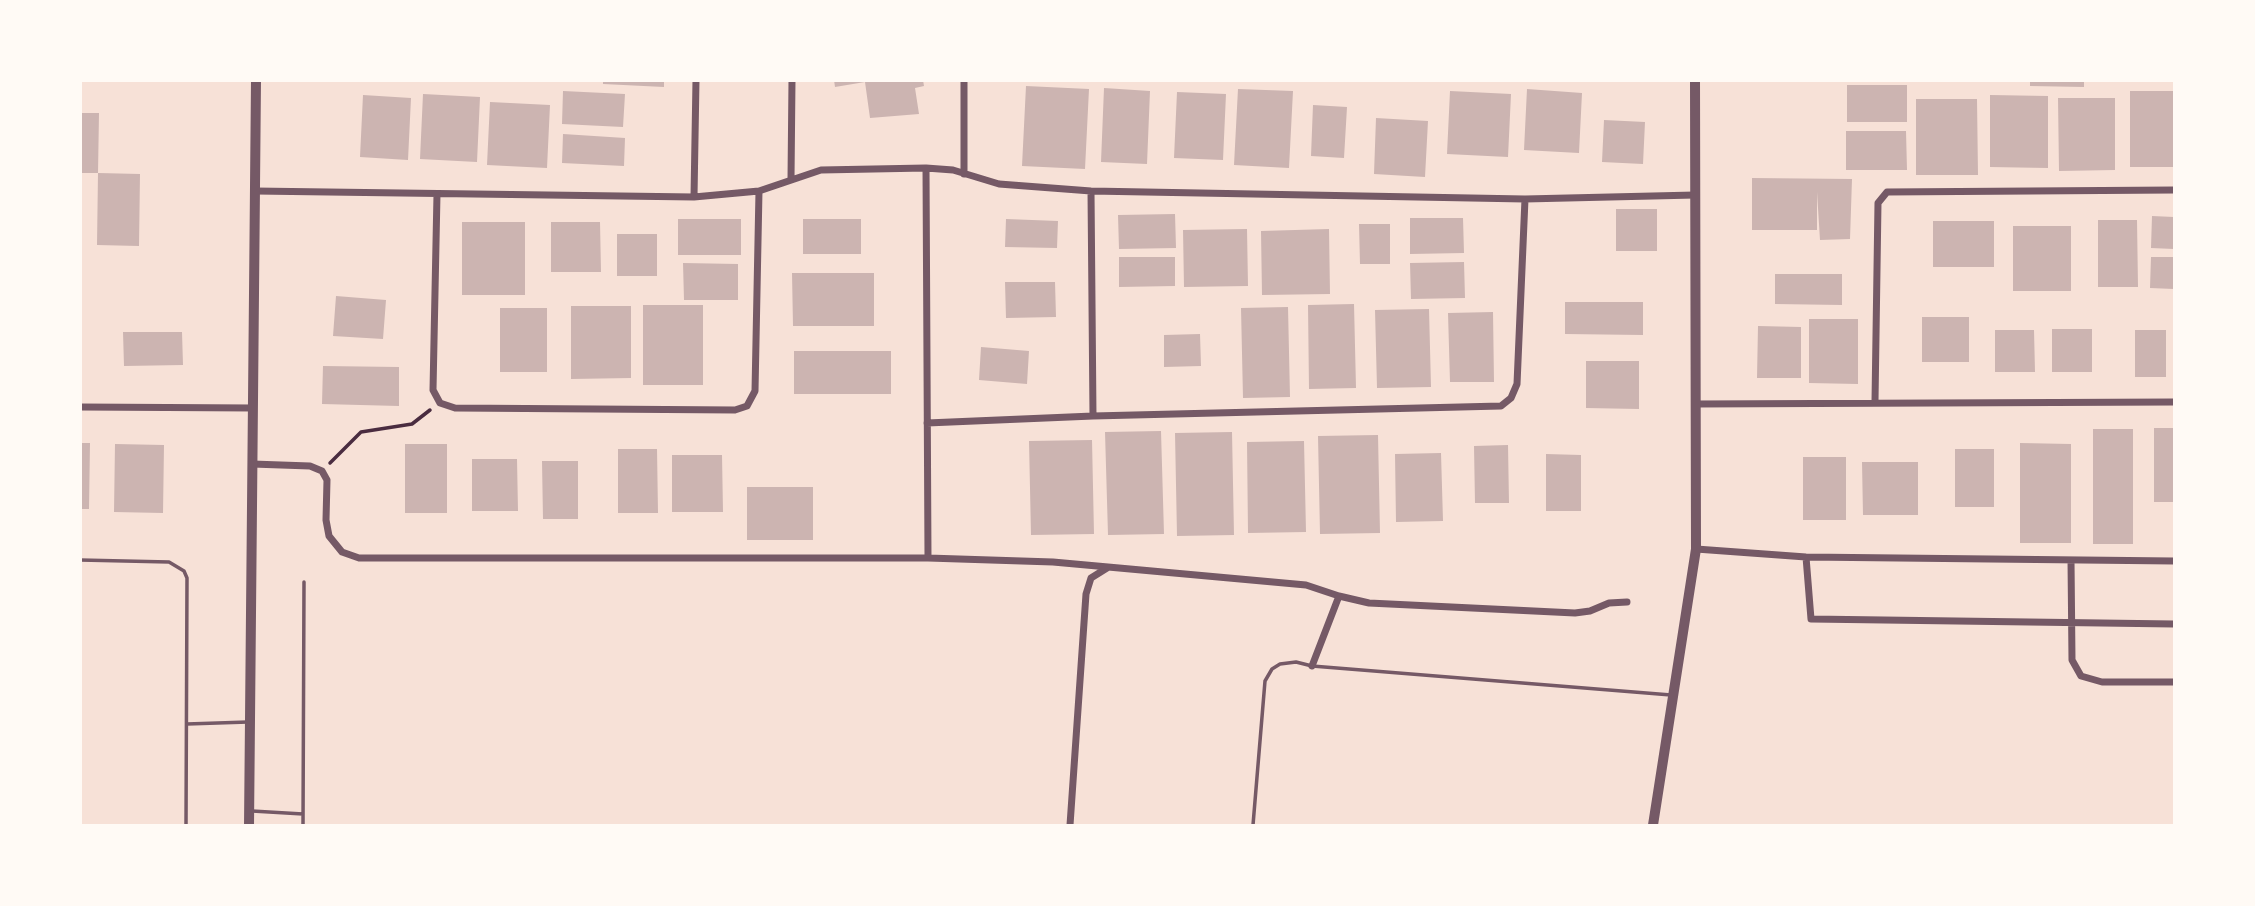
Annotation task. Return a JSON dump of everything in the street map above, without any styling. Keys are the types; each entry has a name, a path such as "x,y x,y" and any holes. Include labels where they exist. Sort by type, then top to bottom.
{"street":[{"path":"249,825 256,80"},
{"path":"694,197 696,80"},
{"path":"791,179 792,80"},
{"path":"964,80 964,174"},
{"path":"1653,825 1696,549 1695,80"},
{"path":"255,191 694,197 759,191 821,170 926,168 953,170 999,184 1091,191 1525,199 1695,195"},
{"path":"926,168 928,558"},
{"path":"1875,401 1878,203 1886,192 2175,190"},
{"path":"437,194 433,390 440,403 451,408 735,410 747,406 755,391 759,191"},
{"path":"1091,191 1093,416"},
{"path":"927,424 1093,416 1501,406 1511,398 1517,384 1525,199"},
{"path":"1696,404 1875,401 2175,402"},
{"path":"80,407 253,408"},
{"path":"252,464 310,466 322,471 327,480 326,520 329,536 342,552 359,558 928,558 1053,562 1297,584 1369,603 1575,613 1590,611 1609,603 1627,602"},
{"path":"1696,549 1806,557 2175,561"},
{"path":"1806,557 1811,619 2175,624"},
{"path":"2071,560 2073,660 2081,676 2102,682 2175,682"},
{"path":"1070,825 1086,594 1091,578 1108,568"},
{"path":"1312,666 1339,596"}],"lane":[{"path":"80,560 162,561 184,571 187,588 186,825"},
{"path":"303,825 304,582"},
{"path":"1254,825 1265,681 1272,669 1280,664 1296,662 1312,666 1673,695"},
{"path":"187,724 250,722"},
{"path":"249,811 303,814"}],"path":[{"path":"322,471 361,432 412,424 440,403"}],"building":[{"path":"603,80 664,80 664,87 603,84"},
{"path":"834,80 923,80 924,86 915,88 919,114 870,118 865,82 835,87"},
{"path":"2030,80 2084,80 2084,87 2030,86"},
{"path":"1847,85 1907,85 1907,122 1847,122"},
{"path":"1026,86 1089,89 1085,169 1022,166"},
{"path":"1104,88 1150,91 1147,164 1101,162"},
{"path":"1238,89 1293,91 1289,168 1234,165"},
{"path":"1527,89 1582,93 1579,153 1524,150"},
{"path":"563,91 625,94 623,127 562,124"},
{"path":"1450,91 1511,94 1508,157 1447,154"},
{"path":"2130,91 2174,91 2174,167 2130,167"},
{"path":"1177,92 1226,94 1223,160 1174,158"},
{"path":"423,94 480,97 477,162 420,159"},
{"path":"363,95 411,98 408,160 360,157"},
{"path":"1990,95 2048,96 2048,168 1990,167"},
{"path":"2058,98 2115,98 2115,170 2059,171"},
{"path":"1916,99 1977,99 1978,175 1916,175"},
{"path":"490,102 550,105 547,168 487,165"},
{"path":"1313,105 1347,107 1344,158 1311,156"},
{"path":"80,113 99,113 98,173 80,173"},
{"path":"1376,118 1428,121 1425,177 1374,174"},
{"path":"1604,120 1645,122 1643,164 1602,162"},
{"path":"1846,131 1906,131 1907,170 1846,170"},
{"path":"563,134 625,138 624,166 562,163"},
{"path":"98,173 140,174 139,246 97,245"},
{"path":"1752,178 1852,179 1850,239 1820,240 1817,192 1817,230 1752,230"},
{"path":"1616,209 1657,209 1657,251 1616,251"},
{"path":"1175,214 1176,248 1119,249 1118,215"},
{"path":"2152,216 2174,217 2174,249 2151,248"},
{"path":"1410,218 1463,218 1464,253 1410,254"},
{"path":"678,219 741,219 741,255 678,255"},
{"path":"803,219 861,219 861,254 803,254"},
{"path":"1006,219 1058,221 1057,248 1005,247"},
{"path":"2098,220 2137,220 2138,287 2098,287"},
{"path":"1933,221 1994,221 1994,267 1933,267"},
{"path":"462,222 525,222 525,295 462,295"},
{"path":"551,222 600,222 601,272 551,272"},
{"path":"1359,224 1390,224 1390,264 1360,264"},
{"path":"2013,226 2071,226 2071,291 2013,291"},
{"path":"1247,229 1248,286 1184,287 1183,230"},
{"path":"1329,229 1330,294 1262,295 1261,231"},
{"path":"617,234 657,234 657,276 617,276"},
{"path":"1119,257 1175,257 1175,286 1119,287"},
{"path":"2151,257 2174,257 2174,289 2150,288"},
{"path":"1464,262 1465,298 1411,299 1410,263"},
{"path":"683,263 738,264 738,300 684,300"},
{"path":"792,273 874,273 874,326 793,326"},
{"path":"1775,274 1842,274 1842,305 1775,304"},
{"path":"1005,282 1055,282 1056,317 1006,318"},
{"path":"336,296 386,300 383,339 333,336"},
{"path":"1565,302 1643,302 1643,335 1565,334"},
{"path":"1354,304 1356,388 1309,389 1308,305"},
{"path":"643,305 703,305 703,385 643,385"},
{"path":"571,306 631,306 631,378 571,379"},
{"path":"1288,307 1290,397 1243,398 1241,308"},
{"path":"500,308 547,308 547,372 500,372"},
{"path":"1429,309 1431,387 1377,388 1375,310"},
{"path":"1493,312 1494,382 1450,382 1448,313"},
{"path":"1922,317 1969,317 1969,362 1922,362"},
{"path":"1809,319 1858,319 1858,384 1809,383"},
{"path":"1758,326 1801,327 1801,378 1757,378"},
{"path":"2052,329 2092,329 2092,372 2052,372"},
{"path":"1995,330 2034,330 2035,372 1995,372"},
{"path":"2135,330 2166,330 2166,377 2135,377"},
{"path":"123,332 182,332 183,365 124,366"},
{"path":"1200,334 1201,366 1164,367 1164,335"},
{"path":"981,347 1029,351 1027,384 979,380"},
{"path":"794,351 891,351 891,394 794,394"},
{"path":"1586,361 1639,361 1639,409 1586,408"},
{"path":"323,366 399,367 399,406 322,404"},
{"path":"2154,428 2174,428 2174,502 2154,502"},
{"path":"2093,429 2133,429 2133,544 2093,544"},
{"path":"1161,431 1164,534 1108,535 1105,432"},
{"path":"1232,432 1234,535 1177,536 1175,433"},
{"path":"1378,435 1380,533 1320,534 1318,436"},
{"path":"1092,440 1094,534 1031,535 1029,441"},
{"path":"1304,441 1306,532 1248,533 1247,442"},
{"path":"80,443 90,443 89,509 80,509"},
{"path":"2020,443 2071,444 2071,543 2020,543"},
{"path":"115,444 164,445 163,513 114,512"},
{"path":"405,444 447,444 447,513 405,513"},
{"path":"1508,445 1509,503 1475,503 1474,446"},
{"path":"618,449 657,449 658,513 618,513"},
{"path":"1955,449 1994,449 1994,507 1955,507"},
{"path":"1441,453 1443,521 1396,522 1395,454"},
{"path":"1546,454 1581,455 1581,511 1546,511"},
{"path":"672,455 722,455 723,512 672,512"},
{"path":"1803,457 1846,457 1846,520 1803,520"},
{"path":"472,459 517,459 518,511 472,511"},
{"path":"542,461 578,461 578,519 543,519"},
{"path":"1862,462 1918,462 1918,515 1863,515"},
{"path":"747,487 813,487 813,540 747,540"}]}
